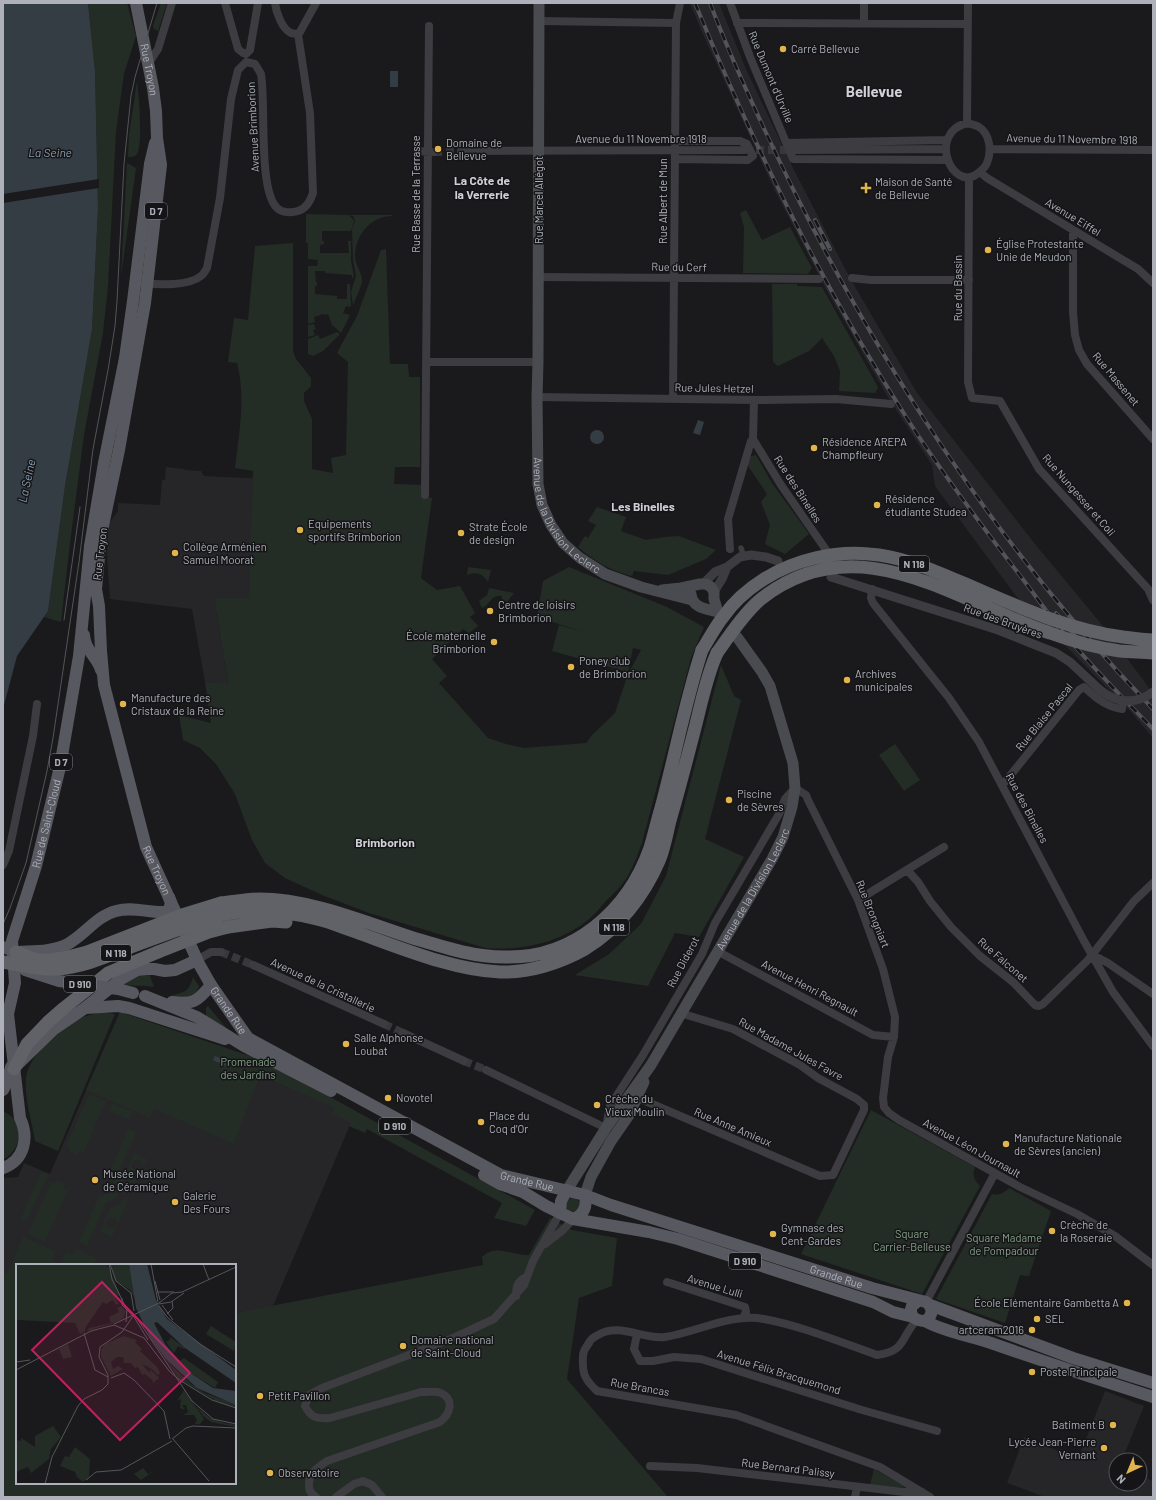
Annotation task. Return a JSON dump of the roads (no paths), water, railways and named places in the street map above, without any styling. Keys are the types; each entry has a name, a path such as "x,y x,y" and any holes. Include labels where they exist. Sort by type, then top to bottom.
{"highway":[{"name":"N 118","path":"3,962 42,969 74,967 93,962 185,926 225,915 258,899 283,901 316,907 438,946 471,953 498,956 520,956 540,953 573,942 612,913 632,886 650,849 702,650 723,616 740,597 762,580 800,561 829,555 869,554 896,558 933,570 1030,611 1074,627 1108,635 1153,640"},
{"name":"N 118","path":"10,947 35,959 73,956 182,915 225,915 316,925 336,925 435,959 467,968 501,972 527,970 556,962 576,954 596,942 622,920 644,890 659,860 689,754 710,667 716,653 736,627 760,600 790,581 808,574 832,568 867,567 893,572 928,582 1049,633 1083,643 1119,651 1153,653"},
{"path":"13,1064 27,1044 48,1022 108,973 209,932 225,915"}],"main road":[{"name":"Rue Troyon","path":"136,3 156,112 156,138 150,164 141,283 119,450 101,535 96,589 99,606 104,678 146,847 181,924"},
{"name":"Rue Marcel Allégot","path":"537,397 539,3"},
{"name":"Rue Troyon","path":"79,656 90,546 104,463 141,283"},
{"name":"Avenue de la Division Leclerc","path":"537,397 538,484 542,505 551,525 563,543 580,558 605,574 624,581 692,600 695,605 718,612 714,596"},
{"path":"692,600 691,594 700,585 711,587 714,596"},
{"name":"Avenue de la Division Leclerc","path":"656,590 700,585"},
{"path":"83,621 86,648 100,665 104,678"},
{"name":"Avenue de la Division Leclerc","path":"567,1190 606,1128 651,1065 680,1013 772,860 783,837 792,808 795,788 793,764 770,686 737,637"},
{"path":"79,656 83,653 90,654 95,658"},
{"name":"Rue de Saint-Cloud","path":"10,947 36,866 59,771 79,656"},
{"path":"3,1168 15,1161 23,1149 25,1139 24,1127 20,1118 8,1014 15,983 10,947 49,950 65,946 104,916 115,911 128,909 147,910 160,913 165,912 169,910 171,903 168,895"},
{"path":"147,910 181,924"},
{"name":"D 910","path":"13,1064 54,1029 86,1008 121,979 137,970 154,968 165,971 176,970 197,960 181,924"},
{"name":"Grande Rue","path":"197,960 246,1042 295,1073 500,1184 523,1192 573,1219 649,1232 678,1239 873,1302 893,1312 919,1319 936,1326 971,1336 1153,1397"},
{"name":"D 910","path":"3,962 59,981 118,989 139,994"},
{"path":"139,994 186,1004 202,996 211,985"},
{"path":"139,994 197,1017 246,1042"},
{"name":"D 910","path":"86,1008 118,1006 129,1008 246,1042"},
{"name":"Grande Rue","path":"246,1042 501,1175 585,1195 609,1204 924,1303 1078,1360 1153,1383"},
{"path":"3,1090 13,1064"},
{"name":"Avenue de la Division Leclerc","path":"585,1195 591,1177 637,1099 651,1065"},
{"path":"606,1128 611,1142"},
{"path":"560,1213 561,1201 567,1190"},
{"path":"573,1219 585,1209 585,1195"},
{"path":"924,1303 932,1309 931,1316 919,1319 910,1310 912,1306 924,1303"}],"street":[{"path":"148,64 158,49 172,3"},
{"path":"226,3 238,50 243,54 246,54 250,50 258,3"},
{"path":"275,3 286,29 291,33 298,34 316,3"},
{"name":"Rue Albert de Mun","path":"673,399 676,23 680,3"},
{"name":"Rue Dumont d'Urville","path":"730,3 793,159 948,160"},
{"path":"864,3 864,23"},
{"path":"967,123 968,3"},
{"path":"539,21 676,23"},
{"path":"737,23 967,24"},
{"name":"Rue Basse de la Terrasse","path":"425,495 426,362 431,152 429,26"},
{"name":"Avenue Brimborion","path":"141,283 174,284 196,279 203,275 207,268 220,198 231,99 238,70 246,62 255,64 259,69 262,79 266,176 269,194 278,209 286,212 300,210 310,202 313,193 310,113 298,34"},
{"path":"967,123 978,127 988,137 990,149 989,159 985,167 980,172 969,178 959,175 951,168 946,149 946,140 951,131 959,125 967,123"},
{"path":"787,143 946,140"},
{"path":"675,141 740,141 747,144 753,156 748,160 675,159"},
{"path":"796,150 946,149"},
{"name":"Avenue du 11 Novembre 1918","path":"990,149 1153,150"},
{"name":"Avenue du 11 Novembre 1918","path":"461,151 743,150"},
{"path":"416,151 431,152"},
{"name":"Avenue Eiffel","path":"980,172 987,178 1138,269 1153,283"},
{"name":"Rue du Bassin","path":"969,178 968,382 972,398"},
{"name":"Rue Massenet","path":"1073,230 1073,312 1075,335 1079,350 1087,364 1153,439"},
{"name":"Rue du Cerf","path":"538,277 819,279"},
{"path":"852,278 871,280 969,280"},
{"path":"426,362 538,362"},
{"name":"Rue Jules Hetzel","path":"537,397 754,400 836,399 891,404"},
{"name":"Rue Nungesser et Coli","path":"972,398 1000,401 1039,469 1148,588 1153,600"},
{"path":"730,549 728,519 751,441 753,439 754,400"},
{"name":"Rue des Binelles","path":"753,439 781,485 848,582"},
{"path":"741,548 744,557"},
{"path":"700,585 715,572 727,567 740,557 751,555 766,557 778,561"},
{"path":"714,596 727,567"},
{"name":"Rue des Bruyères","path":"831,577 998,630 1056,653 1070,662 1100,690 1112,698 1123,701 1141,700 1153,692"},
{"name":"Rue des Binelles","path":"872,589 871,598 873,603 949,698 979,742 1113,992 1153,1046"},
{"name":"Rue Blaise Pascal","path":"1002,784 1079,690 1084,687 1097,698 1114,708 1122,709 1123,701"},
{"path":"3,865 9,851 33,736 37,704"},
{"name":"Rue Brongniart","path":"795,788 806,796 858,900 882,969 896,1017 894,1037"},
{"name":"Rue Diderot","path":"606,1128 610,1106 644,1055 702,954 715,923 779,814 785,799 795,788"},
{"path":"858,900 908,871 944,847"},
{"name":"Rue Falconet","path":"908,871 918,882 930,901 960,936 980,956 1013,982 1036,1005 1039,1006 1043,1004 1092,955"},
{"path":"1153,883 1134,901 1092,955 1108,963 1153,994"},
{"name":"Avenue Henri Regnault","path":"717,951 873,1035 894,1037"},
{"path":"197,960 211,952 221,952"},
{"name":"Avenue de la Cristallerie","path":"253,965 384,1024"},
{"name":"Rue Madame Jules Favre","path":"680,1013 733,1029 800,1065 818,1078 857,1098 864,1105 864,1110 833,1175 820,1176"},
{"path":"403,1033 464,1061"},
{"name":"Avenue Léon Journault","path":"894,1037 888,1057 883,1098 884,1107 889,1113 1020,1187 1077,1214 1115,1236 1153,1265"},
{"path":"486,1070 606,1128 624,1123"},
{"name":"Rue Anne Amieux","path":"637,1099 643,1100 820,1176"},
{"path":"924,1303 996,1173"},
{"path":"516,1296 520,1281 560,1213"},
{"path":"541,1247 563,1230 573,1219"},
{"path":"316,1497 312,1495 309,1490 309,1477 314,1470 327,1461 440,1422 449,1412 450,1404 442,1393 421,1392 330,1418 318,1419 308,1413 305,1406 309,1395 322,1388 451,1339 487,1323 494,1319 516,1296 524,1285 520,1281"},
{"name":"Avenue Lulli","path":"667,1282 745,1307 746,1312 743,1318"},
{"name":"Rue Brancas","path":"919,1319 912,1325 904,1340 896,1349 888,1353 877,1355 800,1329 763,1319 743,1318 665,1337 649,1337 617,1329 604,1331 591,1339 583,1353 582,1368 588,1382 597,1391 736,1415 880,1468 930,1497"},
{"name":"Avenue Félix Bracquemond","path":"637,1334 634,1349 640,1361 653,1361 674,1357 701,1359 862,1410 937,1431"},
{"name":"Rue Bernard Palissy","path":"650,1466 697,1468 904,1492 923,1492"},
{"path":"336,1497 354,1484 363,1481 372,1485 382,1497"},
{"path":"856,1497 857,1487"}],"water":[{"name":"La Seine","path":"3,3 88,3 95,72 98,209 92,329 65,486 48,611 17,656 3,709"},
{"path":"390,71 398,71 398,87 390,87"},
{"path":"698,420 704,422 700,435 693,433"},
{"path":"597,430 602,432 604,437 602,442 597,444 592,442 590,437 592,432"},
{"path":"215,1056 228,1061 226,1066 213,1060"}],"tunnel":[{"path":"744,150 795,150"},
{"path":"434,152 461,151"},
{"path":"221,952 253,965"},
{"path":"384,1024 403,1033"},
{"path":"464,1061 486,1070"}],"tram line":[{"path":"3,924 26,863 53,738 79,562 93,449 115,326 124,164 131,96 135,77 157,3"},
{"path":"64,620 80,507"}],"railway":[{"path":"695,3 741,110 792,216 848,320 908,420 965,502 1061,630 1153,729"},
{"path":"710,3 751,100 796,195 832,265 912,400 955,466 1001,530 1049,592 1100,652 1153,709"},
{"path":"815,220 830,249"},
{"path":"1056,613 1075,636"}],"place":[{"name":"Carré Bellevue","path":"783,49"},
{"name":"Domaine de Bellevue","path":"438,149"},
{"name":"Maison de Santé de Bellevue","path":"866,188"},
{"name":"Église Protestante Unie de Meudon","path":"988,250"},
{"name":"Résidence AREPA Champfleury","path":"814,448"},
{"name":"Résidence étudiante Studea","path":"877,505"},
{"name":"Equipements sportifs Brimborion","path":"300,530"},
{"name":"Strate École de design","path":"461,533"},
{"name":"Collège Arménien Samuel Moorat","path":"175,553"},
{"name":"Centre de loisirs Brimborion","path":"490,611"},
{"name":"École maternelle Brimborion","path":"494,642"},
{"name":"Poney club de Brimborion","path":"571,667"},
{"name":"Archives municipales","path":"847,680"},
{"name":"Manufacture des Cristaux de la Reine","path":"123,704"},
{"name":"Piscine de Sèvres","path":"729,800"},
{"name":"Salle Alphonse Loubat","path":"346,1044"},
{"name":"Novotel","path":"388,1098"},
{"name":"Crèche du Vieux Moulin","path":"597,1105"},
{"name":"Place du Coq d'Or","path":"481,1122"},
{"name":"Manufacture Nationale de Sèvres (ancien)","path":"1006,1144"},
{"name":"Musée National de Céramique","path":"95,1180"},
{"name":"Galerie Des Fours","path":"175,1202"},
{"name":"Crèche de la Roseraie","path":"1052,1231"},
{"name":"Gymnase des Cent-Gardes","path":"773,1234"},
{"name":"École Elémentaire Gambetta A","path":"1127,1303"},
{"name":"SEL","path":"1037,1319"},
{"name":"artceram2016","path":"1032,1330"},
{"name":"Domaine national de Saint-Cloud","path":"403,1346"},
{"name":"Poste Principale","path":"1032,1372"},
{"name":"Petit Pavillon","path":"260,1396"},
{"name":"Batiment B","path":"1113,1425"},
{"name":"Lycée Jean-Pierre Vernant","path":"1104,1448"},
{"name":"Observatoire","path":"270,1473"}],"district":[{"name":"Bellevue","path":"874,92"},
{"name":"La Côte de la Verrerie","path":"482,188"},
{"name":"Les Binelles","path":"643,507"},
{"name":"Brimborion","path":"385,843"}],"park label":[{"name":"Promenade des Jardins","path":"248,1068"},
{"name":"Square Carrier-Belleuse","path":"912,1240"},
{"name":"Square Madame de Pompadour","path":"1004,1244"}]}
